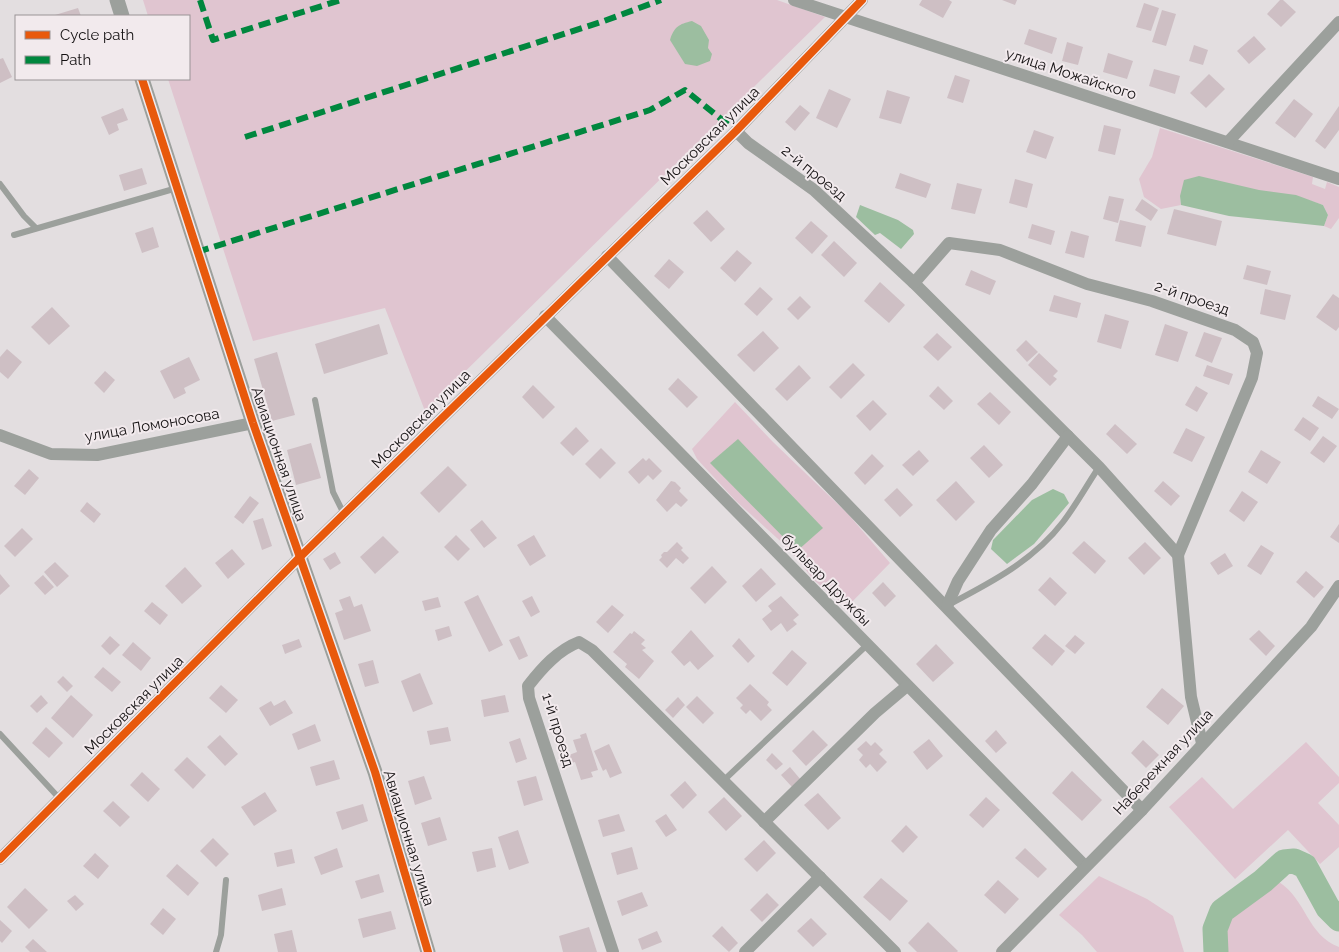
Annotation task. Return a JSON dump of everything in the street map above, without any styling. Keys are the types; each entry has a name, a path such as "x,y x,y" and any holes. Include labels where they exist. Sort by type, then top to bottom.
{"street":[{"path":"117,0 122,15"},
{"name":"улица Можайского","path":"794,0 843,18 1339,179"},
{"name":"Московская улица","path":"0,860 300,557 736,131 862,0"},
{"path":"1228,142 1339,22"},
{"name":"Авиационная улица","path":"142,80 253,423 375,772 428,952"},
{"name":"2-й проезд","path":"736,131 748,143 814,190 914,283 1099,467 1178,555"},
{"name":"2-й проезд","path":"914,283 949,243 1000,250 1087,284 1152,301 1236,330 1253,342 1257,353 1252,378 1178,555 1191,697 1202,743"},
{"path":"607,256 1142,810"},
{"name":"бульвар Дружбы","path":"545,316 1085,866"},
{"name":"улица Ломоносова","path":"0,435 51,454 97,455 253,423"},
{"path":"947,606 958,581 991,530 1032,484 1068,436"},
{"name":"Набережная улица","path":"1002,952 1142,810 1202,743 1311,628 1339,586"},
{"name":"1-й проезд","path":"613,952 529,698 528,686 564,647 579,642 592,650 895,952"},
{"path":"764,822 875,713 907,686"},
{"path":"745,952 820,877"}],"lane":[{"path":"0,184 24,216 36,228"},
{"path":"14,235 176,188"},
{"path":"315,400 333,492 344,514"},
{"path":"947,606 1020,565 1063,522 1099,467"},
{"path":"724,781 867,645"},
{"path":"0,734 60,799"},
{"path":"216,952 221,935 226,880"}],"shaded area":[{"path":"143,0 777,0 825,17 425,411 385,308 253,341 168,80 190,80 190,15 148,15"},
{"path":"692,21 701,26 709,40 708,48 712,54 710,61 697,66 685,64 670,40 673,32 678,27"},
{"path":"1160,128 1313,177 1312,184 1325,189 1327,182 1339,187 1339,218 1331,229 1324,226 1328,215 1323,205 1286,195 1252,192 1180,196 1181,205 1161,209 1144,197 1139,179 1152,157"},
{"path":"1199,176 1259,190 1296,195 1323,205 1328,215 1324,226 1229,216 1181,205 1180,196 1184,180"},
{"path":"860,205 898,220 913,230 914,234 901,249 880,233 875,235 856,217"},
{"path":"735,402 773,442 848,514 890,563 846,608 814,580 787,547 736,501 697,459 692,449"},
{"path":"738,439 823,528 797,551 710,463"},
{"path":"1053,489 1064,494 1069,503 1034,544 1007,564 991,549 993,540 1032,500"},
{"path":"1306,742 1339,777 1339,783 1318,803 1339,825 1339,847 1320,864 1288,830 1235,879 1169,807 1202,777 1233,809"},
{"path":"1099,876 1147,899 1173,916 1184,952 1097,952 1082,935 1059,915"},
{"path":"1279,882 1288,889 1320,934 1339,947 1339,952 1225,952 1222,929 1231,915"}],"building":[{"path":"922,0 949,0 952,2 943,18 919,5"},
{"path":"1002,0 1017,0 1015,5"},
{"path":"1280,0 1283,0 1296,12 1281,27 1267,14"},
{"path":"1144,3 1159,8 1151,31 1136,27"},
{"path":"78,8 81,15 55,15"},
{"path":"1162,10 1176,14 1166,46 1152,42"},
{"path":"1029,29 1057,38 1052,54 1024,44"},
{"path":"1254,36 1266,49 1249,64 1237,51"},
{"path":"1067,42 1083,47 1078,65 1062,61"},
{"path":"1194,45 1208,50 1203,65 1189,61"},
{"path":"1108,53 1133,61 1127,79 1103,72"},
{"path":"3,58 12,77 0,83 0,59"},
{"path":"1154,69 1180,76 1175,94 1149,86"},
{"path":"1209,74 1225,89 1206,108 1190,93"},
{"path":"955,75 970,80 963,103 947,98"},
{"path":"829,89 851,99 837,128 816,118"},
{"path":"887,90 910,97 901,124 879,118"},
{"path":"1294,99 1313,114 1295,138 1275,123"},
{"path":"800,105 810,113 795,131 785,122"},
{"path":"1339,106 1339,130 1325,149 1315,141"},
{"path":"123,108 128,120 117,124 119,130 109,135 101,117"},
{"path":"1104,125 1121,129 1115,155 1098,151"},
{"path":"1034,130 1054,137 1046,159 1026,152"},
{"path":"142,168 147,184 124,191 119,175"},
{"path":"900,173 931,184 926,198 895,188"},
{"path":"1015,179 1033,184 1027,208 1009,203"},
{"path":"957,183 982,189 975,214 951,209"},
{"path":"1109,196 1124,199 1118,223 1103,219"},
{"path":"1142,199 1158,210 1151,221 1135,210"},
{"path":"1174,209 1222,221 1216,246 1167,234"},
{"path":"707,210 725,229 711,242 693,223"},
{"path":"1120,220 1146,226 1141,247 1115,241"},
{"path":"811,221 828,236 812,254 795,238"},
{"path":"1032,224 1055,231 1051,245 1028,238"},
{"path":"153,227 159,247 142,253 135,233"},
{"path":"1071,231 1089,236 1084,258 1065,253"},
{"path":"834,241 857,263 844,277 821,255"},
{"path":"737,250 752,263 735,282 720,268"},
{"path":"669,259 684,272 669,289 654,276"},
{"path":"1247,265 1271,271 1267,285 1243,279"},
{"path":"971,270 996,281 990,295 965,285"},
{"path":"880,282 905,305 889,323 864,301"},
{"path":"760,287 773,299 757,316 744,304"},
{"path":"1265,289 1291,295 1285,320 1260,314"},
{"path":"1333,294 1339,298 1339,327 1336,331 1316,317"},
{"path":"1054,295 1081,303 1077,318 1049,311"},
{"path":"800,296 811,307 798,320 787,309"},
{"path":"52,307 70,326 49,345 31,327"},
{"path":"1105,314 1129,321 1121,349 1097,342"},
{"path":"379,324 388,354 324,374 315,344"},
{"path":"1165,324 1188,332 1178,362 1155,355"},
{"path":"763,331 779,348 754,372 737,355"},
{"path":"1204,332 1222,338 1212,363 1195,356"},
{"path":"937,333 952,347 938,361 923,347"},
{"path":"1026,340 1038,352 1027,362 1016,350"},
{"path":"7,349 22,362 8,379 0,372 0,357"},
{"path":"277,352 295,415 272,421 254,359"},
{"path":"1039,353 1058,371 1053,376 1057,379 1050,386 1028,365"},
{"path":"189,357 200,380 184,388 186,393 174,399 160,371"},
{"path":"853,363 865,375 841,399 829,387"},
{"path":"799,365 811,378 787,401 775,389"},
{"path":"1207,365 1233,374 1229,385 1203,376"},
{"path":"105,371 115,380 104,393 94,383"},
{"path":"678,378 698,397 687,408 668,389"},
{"path":"533,385 555,407 543,419 522,397"},
{"path":"938,386 953,401 944,410 929,396"},
{"path":"1196,386 1208,393 1197,412 1185,405"},
{"path":"990,392 1011,412 999,425 977,404"},
{"path":"1318,396 1339,409 1332,419 1312,406"},
{"path":"873,400 887,414 870,431 856,416"},
{"path":"1303,417 1319,428 1310,441 1294,430"},
{"path":"1115,424 1137,444 1127,454 1106,434"},
{"path":"576,427 589,441 573,456 560,443"},
{"path":"1186,428 1205,437 1192,462 1173,453"},
{"path":"1323,436 1337,446 1324,463 1310,453"},
{"path":"311,443 321,478 296,485 287,450"},
{"path":"984,445 1003,465 989,478 970,458"},
{"path":"601,448 616,463 600,479 585,464"},
{"path":"919,450 929,461 913,476 902,465"},
{"path":"1261,450 1281,462 1267,484 1248,472"},
{"path":"872,454 884,466 865,485 854,473"},
{"path":"643,458 646,461 649,458 662,471 653,480 648,475 639,484 628,472"},
{"path":"448,466 467,485 439,513 420,493"},
{"path":"29,469 39,478 25,495 14,486"},
{"path":"671,481 681,488 679,491 688,500 681,507 676,503 667,512 656,500"},
{"path":"956,481 975,502 956,521 936,500"},
{"path":"1163,481 1180,496 1171,506 1154,491"},
{"path":"897,488 913,505 900,517 884,500"},
{"path":"1242,491 1258,502 1244,522 1229,511"},
{"path":"250,496 259,503 243,524 234,517"},
{"path":"87,502 101,514 94,523 80,511"},
{"path":"263,518 272,546 262,550 253,521"},
{"path":"482,520 497,538 484,548 470,530"},
{"path":"1339,524 1339,543 1330,537"},
{"path":"22,528 33,539 15,557 4,546"},
{"path":"456,535 470,549 458,561 444,547"},
{"path":"534,535 546,556 530,566 517,545"},
{"path":"383,536 399,552 375,574 360,557"},
{"path":"1084,541 1106,561 1095,574 1072,553"},
{"path":"677,542 683,548 681,550 689,558 683,564 676,558 667,568 659,560 664,552 667,552"},
{"path":"1145,542 1161,558 1144,575 1128,558"},
{"path":"1261,545 1274,553 1261,575 1247,566"},
{"path":"232,549 245,564 228,579 215,563"},
{"path":"335,552 341,563 330,570 323,559"},
{"path":"1225,553 1233,566 1218,575 1210,563"},
{"path":"55,562 69,576 57,587 44,572"},
{"path":"712,566 727,582 705,604 690,588"},
{"path":"185,567 202,586 182,604 165,586"},
{"path":"761,568 776,584 756,602 742,586"},
{"path":"1306,571 1324,587 1314,598 1296,582"},
{"path":"0,574 10,586 0,595"},
{"path":"43,575 54,587 45,595 34,583"},
{"path":"1050,577 1067,593 1055,606 1038,590"},
{"path":"883,582 896,596 885,607 872,593"},
{"path":"478,595 503,645 489,652 464,602"},
{"path":"350,596 354,607 362,604 371,631 344,640 335,613 343,610 339,600"},
{"path":"532,596 540,612 531,617 522,601"},
{"path":"781,596 799,615 793,620 797,624 787,632 781,623 771,631 762,619 772,611 768,606"},
{"path":"438,597 441,607 425,611 422,601"},
{"path":"152,602 168,615 160,625 144,611"},
{"path":"612,605 624,615 608,633 596,622"},
{"path":"449,626 452,636 438,641 435,630"},
{"path":"691,630 714,656 698,670 690,661 684,666 671,652"},
{"path":"1259,630 1275,646 1266,656 1249,639"},
{"path":"634,631 645,640 641,644 646,648 642,650 654,661 639,679 625,667 627,664 613,652"},
{"path":"1045,634 1065,651 1052,666 1032,648"},
{"path":"1075,635 1085,643 1075,654 1065,646"},
{"path":"110,636 120,645 110,655 101,646"},
{"path":"519,636 528,656 519,660 509,640"},
{"path":"739,638 755,656 748,663 732,646"},
{"path":"299,639 302,647 285,654 282,645"},
{"path":"133,642 151,658 141,671 122,655"},
{"path":"936,644 954,663 933,682 916,664"},
{"path":"792,650 807,663 787,686 772,673"},
{"path":"373,660 379,683 365,687 358,664"},
{"path":"103,667 121,682 112,692 94,677"},
{"path":"420,673 433,704 413,712 401,681"},
{"path":"63,676 73,686 67,692 57,682"},
{"path":"750,684 769,702 767,705 772,710 761,721 750,710 746,714 740,708 743,705 736,698"},
{"path":"221,685 238,700 226,713 209,698"},
{"path":"1162,688 1184,706 1168,725 1146,707"},
{"path":"41,695 48,703 37,713 30,706"},
{"path":"71,695 93,715 73,738 51,718"},
{"path":"505,695 509,712 484,717 481,700"},
{"path":"697,696 714,713 703,724 686,707"},
{"path":"678,697 685,705 673,718 665,710"},
{"path":"285,700 293,713 270,726 259,708 271,701 274,706"},
{"path":"315,724 321,741 298,750 292,734"},
{"path":"46,727 63,743 49,758 32,743"},
{"path":"448,727 451,741 430,745 427,731"},
{"path":"813,730 828,745 806,766 792,751"},
{"path":"996,730 1007,743 996,753 985,741"},
{"path":"586,733 598,770 591,772 593,777 581,780 575,762 571,763 569,755 577,752 573,740 581,738 580,735"},
{"path":"220,735 238,754 225,766 207,747"},
{"path":"520,738 527,759 516,763 509,742"},
{"path":"929,739 943,756 927,770 913,752"},
{"path":"1143,740 1159,755 1146,768 1131,753"},
{"path":"866,741 871,746 875,742 883,750 879,754 887,762 877,772 870,764 866,768 859,760 863,755 857,749"},
{"path":"609,744 622,773 610,778 606,769 603,771 594,751"},
{"path":"772,753 783,764 776,770 766,760"},
{"path":"187,757 206,775 193,789 174,770"},
{"path":"334,760 340,779 316,786 310,767"},
{"path":"790,767 801,780 792,787 781,775"},
{"path":"1072,771 1102,800 1082,821 1052,793"},
{"path":"142,772 160,789 148,802 130,785"},
{"path":"424,776 432,799 415,805 408,781"},
{"path":"536,776 543,800 524,806 517,781"},
{"path":"685,781 697,795 683,809 670,795"},
{"path":"265,792 277,811 254,826 241,807"},
{"path":"818,793 841,818 828,830 804,805"},
{"path":"724,797 742,816 726,831 708,812"},
{"path":"986,797 1000,810 983,828 969,815"},
{"path":"113,801 130,817 120,827 103,811"},
{"path":"363,804 368,821 342,830 336,812"},
{"path":"619,814 625,831 603,837 598,820"},
{"path":"666,814 677,830 666,837 655,821"},
{"path":"440,817 447,840 428,846 421,823"},
{"path":"906,825 918,837 903,853 891,841"},
{"path":"518,830 529,863 509,870 498,837"},
{"path":"213,838 229,854 216,867 200,851"},
{"path":"764,840 776,853 757,872 744,859"},
{"path":"632,847 638,869 617,875 611,853"},
{"path":"337,848 343,867 321,875 314,857"},
{"path":"492,848 496,867 477,872 472,852"},
{"path":"1025,848 1047,869 1038,878 1015,858"},
{"path":"292,849 295,863 277,867 274,853"},
{"path":"95,853 109,866 98,879 83,866"},
{"path":"177,864 199,883 188,896 166,876"},
{"path":"379,874 384,892 361,899 355,881"},
{"path":"881,878 908,901 890,921 863,897"},
{"path":"998,880 1019,899 1005,914 984,895"},
{"path":"25,888 48,910 29,929 7,907"},
{"path":"282,888 286,905 262,911 258,895"},
{"path":"642,892 648,906 622,916 617,901"},
{"path":"767,893 779,905 762,922 750,910"},
{"path":"75,895 84,904 76,911 67,901"},
{"path":"163,908 176,919 163,935 150,924"},
{"path":"391,911 396,929 363,938 358,919"},
{"path":"811,918 827,934 813,947 797,931"},
{"path":"0,920 12,931 2,943 0,941"},
{"path":"928,922 957,952 917,952 908,943"},
{"path":"722,926 738,943 729,952 712,936"},
{"path":"589,927 597,952 563,952 559,936"},
{"path":"292,930 297,952 278,952 274,934"},
{"path":"657,931 662,942 642,950 638,939"},
{"path":"33,939 47,952 30,952 25,947"}],"waterway":[{"path":"1216,952 1215,929 1222,911 1263,881 1284,862 1294,861 1305,866 1328,908 1339,919"}],"marked path":[{"path":"200,0 213,40 341,0"},
{"path":"245,137 604,21 661,0"},
{"path":"197,252 650,110 685,90 736,131"}],"cycle path":[{"path":"0,859 300,557 736,131 862,0"},
{"path":"142,80 253,423 375,772 428,952"}]}
